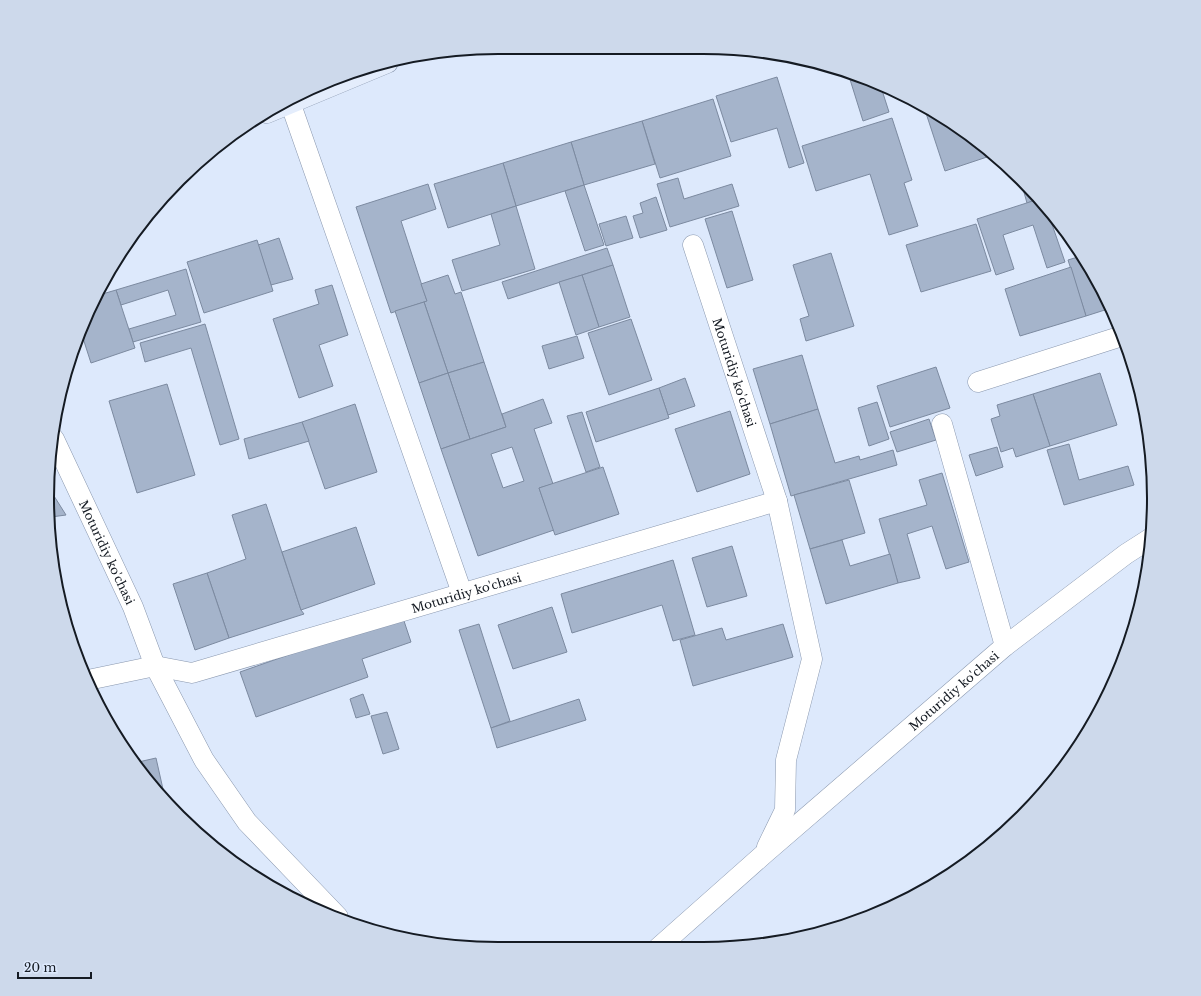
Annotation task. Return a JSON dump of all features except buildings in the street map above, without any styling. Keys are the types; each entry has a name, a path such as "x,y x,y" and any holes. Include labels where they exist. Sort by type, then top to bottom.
{"street":[{"path":"291,105 462,593"},
{"name":"Moturidiy ko'chasi","path":"693,245 777,501 812,658 786,760 785,810 764,854"},
{"path":"978,382 1117,338"},
{"path":"942,424 1005,646"},
{"name":"Moturidiy ko'chasi","path":"57,447 133,607 155,666 204,760 247,822 330,909"},
{"name":"Moturidiy ko'chasi","path":"93,679 155,666 192,674 777,501"},
{"name":"Moturidiy ko'chasi","path":"665,942 764,854 1005,646 1126,554 1144,542"}]}
